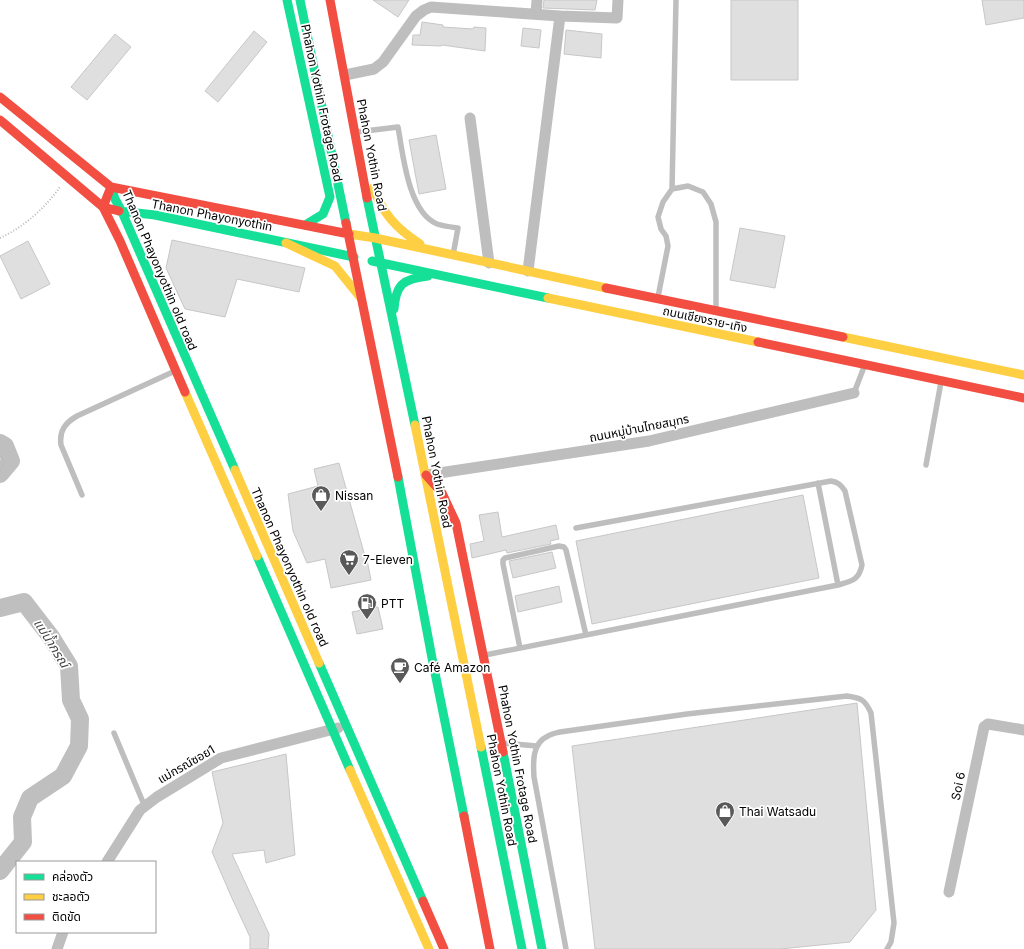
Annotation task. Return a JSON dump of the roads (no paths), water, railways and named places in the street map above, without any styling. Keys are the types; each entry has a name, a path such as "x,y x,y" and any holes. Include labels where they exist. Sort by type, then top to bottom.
{"main road":[{"path":"287,0 307,36"},
{"name":"Phahon Yothin Frotage Road","path":"287,0 330,197 323,214 305,225"},
{"path":"300,0 400,484 432,658 490,949"},
{"name":"Phahon Yothin Road","path":"330,0 381,263 426,475 522,949"},
{"name":"Thanon Phayonyothin","path":"0,97 111,187 376,238 430,251 1024,375"},
{"name":"Thanon Phayonyothin","path":"0,120 103,207 122,212 155,215 381,263"},
{"path":"359,150 385,215 401,231 430,251"},
{"name":"Thanon Phayonyothin old road","path":"111,187 103,207 120,241 332,730 429,949"},
{"name":"Thanon Phayonyothin old road","path":"111,187 444,949"},
{"path":"135,242 135,222 155,215"},
{"path":"286,243 335,266 362,300"},
{"name":"ถนนเชียงราย-เทิง","path":"381,263 1024,398"},
{"path":"394,320 395,294 400,285 408,280 420,277 440,276"},
{"name":"Phahon Yothin Frotage Road","path":"426,475 442,493 456,522 502,744 542,949"},
{"path":"514,910 534,949"}],"street":[{"path":"536,14 537,0"},
{"path":"345,75 374,69 383,62 416,16 432,3 560,16 617,18 618,0"},
{"path":"528,271 560,16"},
{"path":"470,118 489,263"},
{"name":"ถนนหมู่บ้านไทยสมุทร","path":"426,475 649,442 854,393"},
{"name":"Soi 6","path":"949,892 984,727 988,724 1024,730"},
{"name":"แม่กรณ์ซอย1","path":"108,861 140,810 157,796 221,758 332,730 346,725"},
{"path":"57,949 63,933"}],"lane":[{"path":"657,298 668,246 666,236 661,229 658,217 663,202 672,189 676,0"},
{"path":"356,132 398,127 411,189 415,201 425,215 436,223 458,228 453,255"},
{"path":"672,189 688,186 703,192 711,204 716,222 716,310"},
{"path":"854,393 865,364"},
{"path":"82,496 61,445 61,434 68,421 176,370"},
{"path":"926,465 942,380"},
{"path":"484,655 838,584 854,580 858,576 862,565 845,491 842,485 831,481 746,498 576,528"},
{"path":"818,483 838,584"},
{"path":"520,648 503,560 505,558 559,546 564,547 566,550 586,635"},
{"path":"566,949 534,776 533,759 537,746 547,736 560,732 687,714 847,696 857,697 866,702 871,713 894,923 891,942 887,949"},
{"path":"114,733 145,807"},
{"path":"502,744 537,746"}],"waterway":[{"name":"แม่น้ำกรณ์","path":"0,443 5,446 11,461 0,474"},
{"name":"แม่น้ำกรณ์","path":"0,608 24,602 51,637 69,666 71,700 80,719 79,746 63,776 30,798 22,817 23,842 0,871"}],"place":[{"name":"Nissan","path":"321,512"},
{"name":"7-Eleven","path":"349,576"},
{"name":"PTT","path":"367,620"},
{"name":"Café Amazon","path":"400,684"},
{"name":"Thai Watsadu","path":"725,828"}]}
